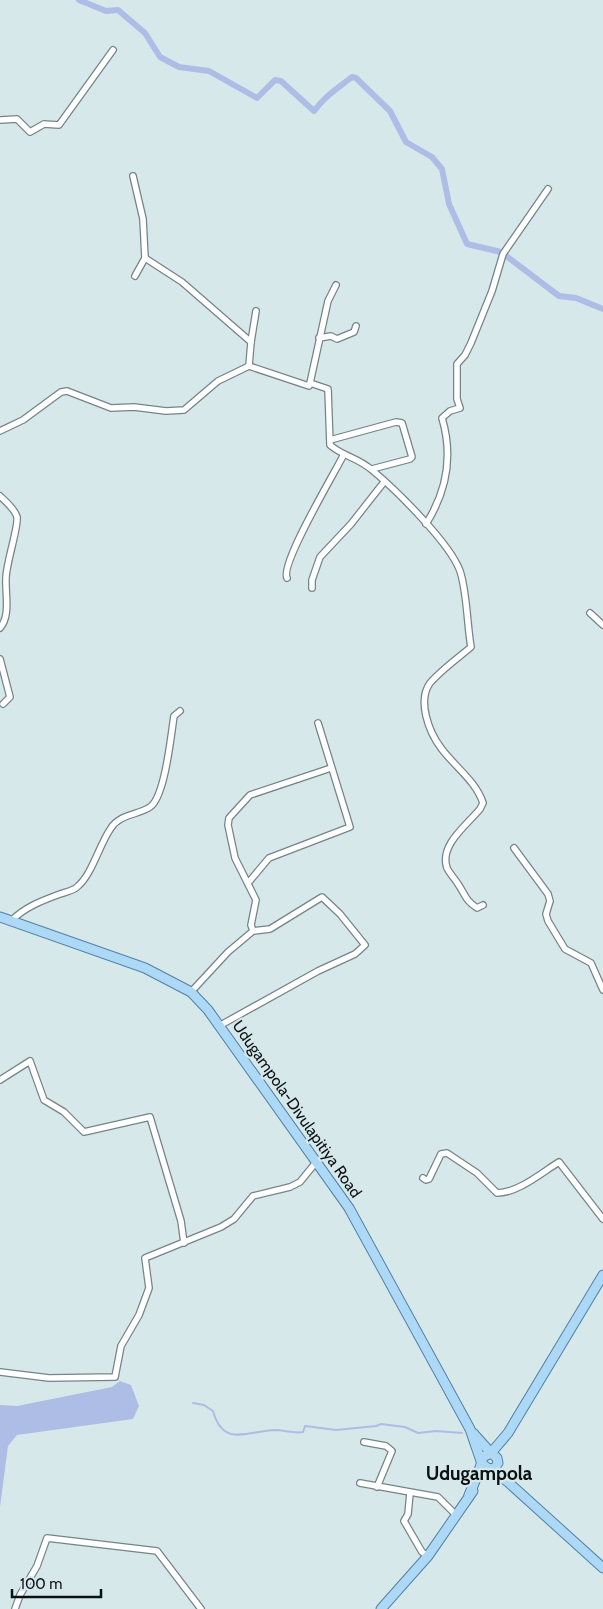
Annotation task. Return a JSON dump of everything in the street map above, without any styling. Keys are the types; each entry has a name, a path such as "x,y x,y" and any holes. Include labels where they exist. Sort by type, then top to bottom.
{"main road":[{"name":"Udugampola-Divulapitiya Road","path":"0,917 145,968 191,992 219,1026 349,1208 470,1429 485,1467"},
{"path":"603,1275 508,1433 491,1453 482,1457 485,1467 508,1482 603,1568"},
{"name":"Udugampola-Divulapitiya Road","path":"470,1429 491,1453"},
{"path":"485,1467 494,1468 508,1433"},
{"path":"491,1453 498,1460 508,1482"},
{"path":"381,1609 428,1556 456,1516 485,1467"}],"street":[{"path":"0,120 17,119 30,132 44,124 59,125 113,50"},
{"path":"133,176 142,218 145,258 135,276"},
{"path":"426,524 436,503 449,460 448,438 442,418 450,411 460,408 457,400 457,364 471,343 492,291 503,254 548,189"},
{"path":"145,258 182,282 251,342"},
{"path":"310,383 328,301 336,284"},
{"path":"249,366 256,312"},
{"path":"319,338 346,337 354,332 356,326"},
{"path":"0,431 23,420 61,392 67,391 111,408 134,407 166,411 184,410 218,381 249,366 309,386 310,383 328,389 330,445 343,456 354,457 372,469 426,524 453,557 460,571 471,647 430,683 425,696 426,716 440,747 476,790 483,803 448,846 445,857 448,869 466,901 477,908 483,906"},
{"path":"330,440 396,422 402,423 412,457 410,460 372,469"},
{"path":"286,578 286,570 293,549 343,456"},
{"path":"312,588 312,580 320,557 351,524 384,482"},
{"path":"0,496 16,512 18,520 10,547 6,577 6,614 0,628"},
{"path":"590,613 603,626"},
{"path":"0,659 10,697 3,704"},
{"path":"11,921 25,908 77,888 88,874 100,845 112,826 130,814 150,807 156,800 164,777 174,716 180,711"},
{"path":"248,883 269,858 350,827 318,723"},
{"path":"253,931 252,925 256,900 235,858 228,825 229,818 250,795 331,768"},
{"path":"514,848 548,894 550,901 546,914 548,921 565,949 591,963 603,990"},
{"path":"191,992 228,952 253,931 270,929 322,897 340,914 365,945 355,954 318,971 219,1026"},
{"path":"0,1080 30,1061 44,1100 64,1112 84,1132 150,1117 181,1221 184,1243"},
{"path":"422,1178 429,1179 441,1154 446,1153 477,1174 497,1193 504,1193 516,1188 559,1162 603,1218"},
{"path":"0,1372 49,1378 116,1377 121,1346 139,1315 149,1288 145,1258 220,1227 234,1218 252,1196 290,1187 300,1182 317,1161"},
{"path":"364,1442 386,1446 392,1451 377,1487"},
{"path":"360,1483 438,1497 456,1516"},
{"path":"410,1493 408,1514 404,1521 422,1552 428,1556"},
{"path":"15,1609 20,1595 38,1566 47,1538 157,1551 201,1609"}],"water":[{"path":"120,1381 131,1385 139,1406 133,1419 17,1435 8,1446 0,1507 0,1405 17,1406 112,1387"}],"waterway":[{"path":"79,0 106,11 118,10 145,33 160,57 179,67 209,71 257,98 275,80 281,81 314,111 352,77 356,78 390,111 406,142 432,157 442,169 449,204 467,244 501,252 559,296 576,298 603,309"},
{"path":"193,1403 204,1405 213,1411 217,1422 223,1430 230,1434 238,1435 275,1430 303,1432 305,1426 336,1430 381,1424 405,1427 418,1433 436,1431 462,1433"}],"district":[{"name":"Udugampola","path":"479,1473"}]}
